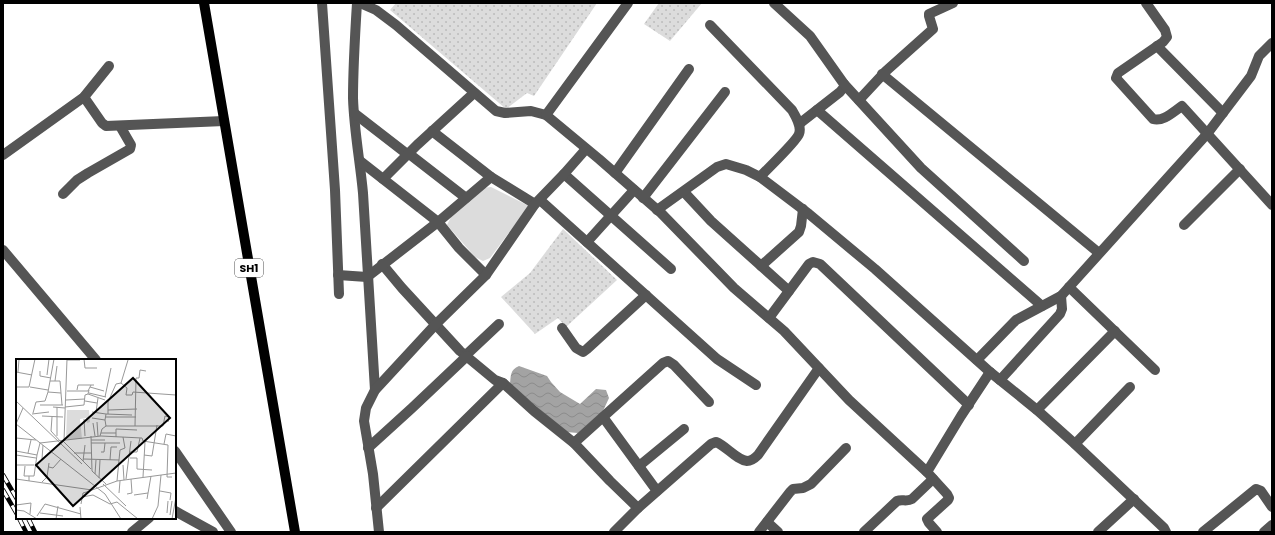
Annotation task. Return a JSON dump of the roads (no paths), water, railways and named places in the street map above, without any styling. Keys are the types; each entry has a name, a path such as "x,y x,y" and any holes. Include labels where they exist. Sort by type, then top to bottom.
{"main road":[{"name":"SH1","path":"204,3 295,532"}],"street":[{"path":"322,3 335,190 339,294"},
{"path":"375,390 360,161 354,113 354,78 360,3 376,10 396,25 496,111 505,113 531,111 546,116 658,210 734,288 769,318 849,400 930,475 949,498 927,519 937,532"},
{"path":"546,116 628,3"},
{"path":"859,100 882,74 932,29 929,16 930,14 953,3"},
{"path":"1146,3 1166,30 1167,37 1163,42 1118,73 1116,78 1153,119 1162,120 1182,106 1270,199"},
{"path":"778,4 810,36 844,84 921,168 1024,261"},
{"path":"710,24 792,110 800,124 800,134 760,177"},
{"path":"976,360 1016,320 1061,296 1207,134 1251,76 1259,56 1272,43"},
{"path":"1156,46 1223,113"},
{"path":"3,155 84,97 109,66"},
{"path":"615,173 689,69"},
{"path":"882,74 1099,253"},
{"path":"800,124 842,90 844,84"},
{"path":"643,198 725,92"},
{"path":"383,179 432,131 474,93"},
{"path":"84,97 106,126 224,121"},
{"path":"817,110 1042,306"},
{"path":"354,113 466,198"},
{"path":"63,194 88,173 130,149 131,145 120,126"},
{"path":"432,131 491,177 538,202 587,242 717,359 756,385"},
{"path":"380,532 373,474 365,429 366,408 375,390 436,324 486,275 538,202 586,149"},
{"path":"360,161 438,222 459,248 486,275"},
{"path":"658,210 717,167 726,164 746,170 760,177 804,209 875,269 976,360 1037,410 1164,528 1166,532"},
{"path":"1184,225 1240,169"},
{"path":"564,174 671,269"},
{"path":"338,275 367,277 438,222 491,177"},
{"path":"587,242 634,190"},
{"path":"684,192 714,224 789,291"},
{"path":"761,266 799,232 804,209"},
{"path":"3,250 95,359"},
{"path":"769,318 809,264 813,262 820,264 969,404"},
{"path":"382,264 402,288 467,356 495,380 503,383 574,443 638,508"},
{"path":"1069,287 1155,370"},
{"path":"562,328 576,348 583,352 646,295"},
{"path":"1000,380 1060,314 1062,309 1061,296"},
{"path":"368,448 467,356 499,324"},
{"path":"1037,410 1115,331"},
{"path":"574,443 663,363 668,361 674,365 709,402"},
{"path":"614,532 657,490 711,444 716,442 740,458 747,461 752,460 758,455 819,368"},
{"path":"864,532 899,500 908,501 912,499 930,475 969,404 990,372"},
{"path":"376,508 503,383"},
{"path":"1075,444 1130,387"},
{"path":"603,417 657,490"},
{"path":"639,466 684,429"},
{"path":"759,532 774,511 793,489 803,488 811,484 846,448"},
{"path":"176,452 231,532"},
{"path":"1203,532 1256,489 1261,491 1272,507"},
{"path":"1098,532 1134,500"},
{"path":"176,512 213,532"},
{"path":"132,532 148,519"},
{"path":"767,522 778,532"},
{"path":"1264,532 1272,525"}],"water":[{"path":"519,366 547,376 560,392 580,404 596,389 606,390 609,398 603,411 578,433 566,432 510,384 512,371"}],"railway":[{"path":"3,475 16,497"},
{"path":"3,490 16,512"},
{"path":"20,519 26,532"},
{"path":"28,519 35,532"}]}
